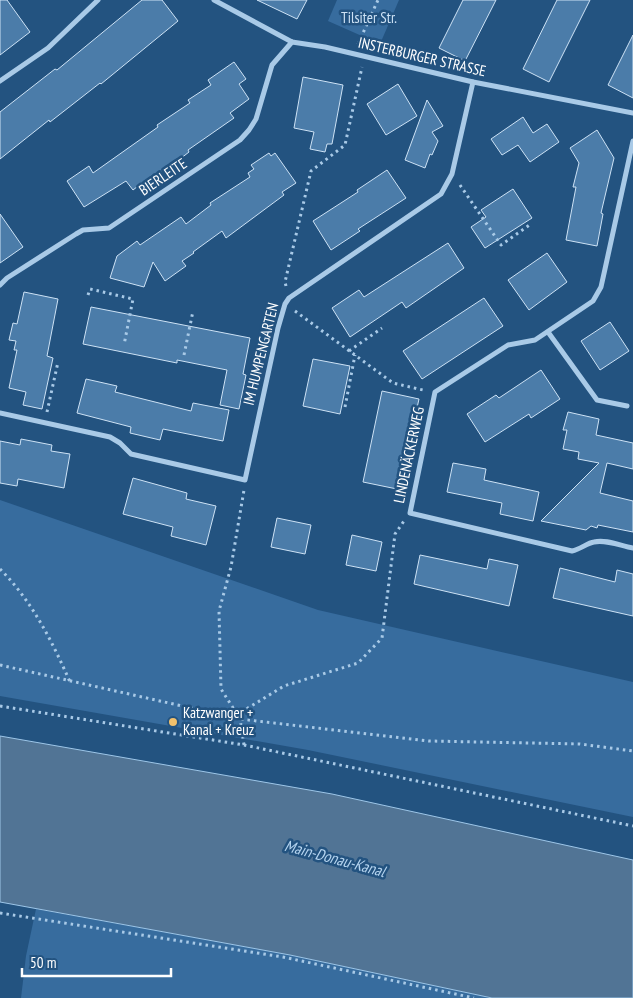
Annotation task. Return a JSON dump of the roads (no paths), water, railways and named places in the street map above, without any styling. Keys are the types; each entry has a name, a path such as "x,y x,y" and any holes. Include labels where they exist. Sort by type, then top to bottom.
{"street":[{"path":"0,81 48,48 98,0"},
{"name":"INSTERBURGER STRASSE","path":"214,0 292,42 353,53 473,82 633,113"},
{"name":"BIERLEITE","path":"0,285 7,278 83,230 109,228 240,140 256,118 272,65 292,42"},
{"name":"IM HUMPENGARTEN","path":"0,413 110,437 120,443 130,454 246,480 278,328 285,304 289,298 441,194 452,174 473,82"},
{"name":"LINDENÄCKERWEG","path":"633,141 601,287 593,301 535,340 508,346 435,392 410,513 572,551 582,549 592,542 633,548"},
{"path":"548,332 597,400 627,406"}],"water":[{"name":"Main-Donau-Kanal","path":"0,736 332,794 633,860 633,998 492,998 290,955 0,902"}],"place":[{"name":"Katzwanger + Kanal + Kreuz","path":"173,722"}],"park label":[{"name":"Tilsiter Str.","path":"369,18"}]}
